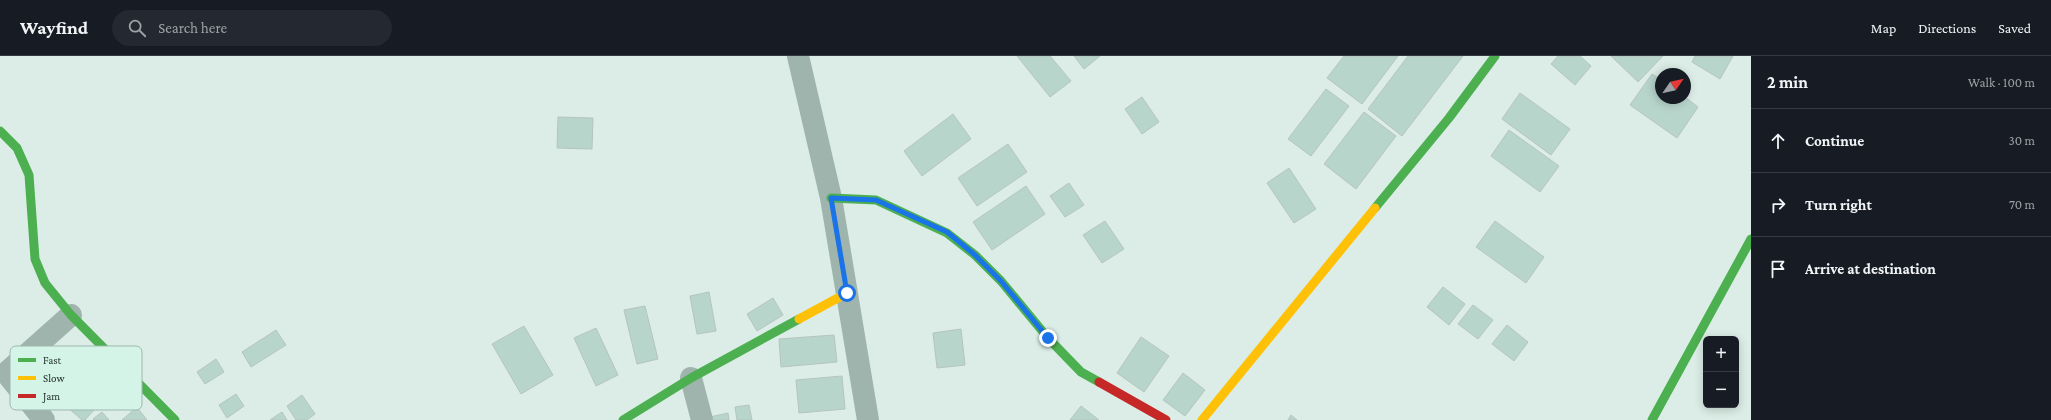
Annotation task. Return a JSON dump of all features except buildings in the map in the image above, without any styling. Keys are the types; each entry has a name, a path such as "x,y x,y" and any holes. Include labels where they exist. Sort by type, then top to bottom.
{"street":[{"path":"798,56 831,198 868,420"},
{"path":"1202,420 1449,118 1495,56"},
{"path":"0,131 17,148 30,175 32,233 35,259 45,283 71,315 102,346"},
{"path":"831,198 876,200 947,232 975,255 1001,281 1048,338 1081,372 1166,420"},
{"path":"1652,420 1751,239"},
{"path":"624,420 691,378 847,293"},
{"path":"36,346 71,315"},
{"path":"10,369 6,373 10,378"},
{"path":"691,378 702,420"},
{"path":"142,387 175,420"},
{"path":"36,410 44,420"}],"traffic: fast":[{"path":"1375,208 1449,118 1495,56"},
{"path":"0,131 17,148 29,175 35,259 45,283 71,315 102,346"},
{"path":"831,198 876,200 947,233 975,255 1001,281 1048,338 1081,372 1099,382"},
{"path":"1652,420 1751,239"},
{"path":"623,420 691,378 799,319"},
{"path":"142,387 175,420"}],"traffic: slow":[{"path":"1202,420 1375,208"},
{"path":"799,319 847,293"}],"traffic: jam":[{"path":"1099,382 1166,420"}],"route":[{"path":"847,293 831,198 876,200 947,232 975,255 1001,281 1048,338"}]}
